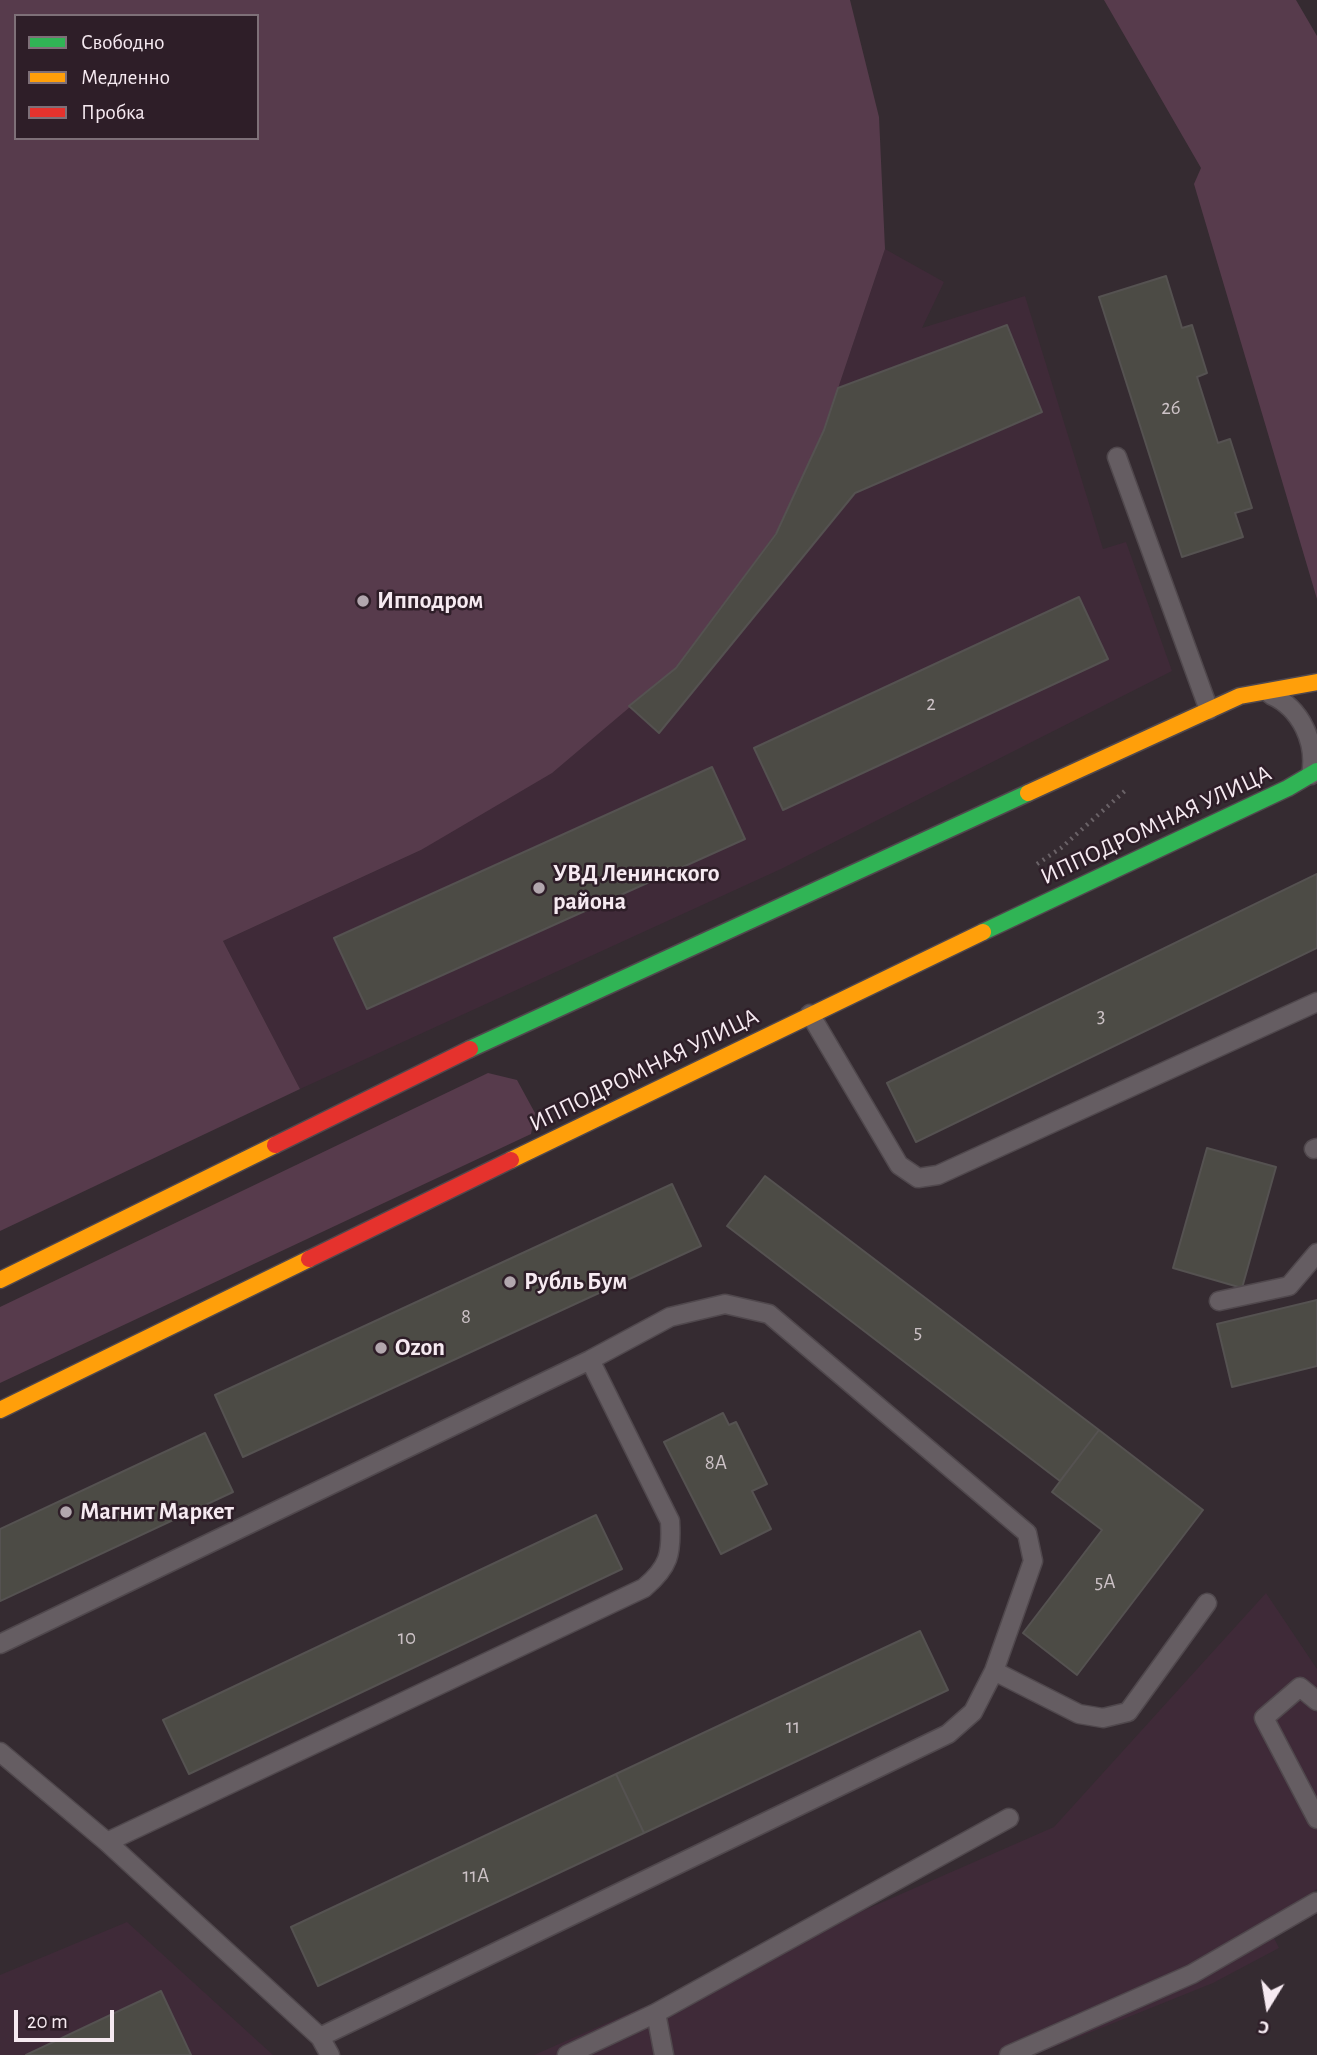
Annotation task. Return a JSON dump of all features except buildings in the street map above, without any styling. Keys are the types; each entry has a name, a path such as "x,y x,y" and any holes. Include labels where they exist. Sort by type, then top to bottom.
{"street":[{"path":"0,1280 509,1030 1209,710 1240,696 1317,682"},
{"name":"ИППОДРОМНАЯ УЛИЦА","path":"0,1410 810,1014 1314,773"}],"lane":[{"path":"1117,457 1209,710"},
{"path":"1240,696 1273,696 1294,709 1313,746 1314,773"},
{"path":"810,1014 898,1165 918,1178 938,1175 1317,1002"},
{"path":"1219,1301 1289,1286 1317,1253"},
{"path":"0,1644 590,1360 670,1317 725,1304 769,1314 1027,1533 1033,1561 994,1671 973,1712 948,1734 320,2037"},
{"path":"107,1842 644,1588 663,1572 672,1545 670,1521 590,1360"},
{"path":"994,1671 1079,1714 1103,1718 1128,1712 1207,1602"},
{"path":"1317,1701 1300,1686 1264,1718 1317,1819"},
{"path":"0,1752 107,1842 320,2037 330,2055"},
{"path":"567,2055 656,2013 1009,1818"},
{"path":"1009,2055 1192,1974 1317,1902"},
{"path":"656,2013 664,2055"}],"shaded area":[{"name":"Ипподром","path":"0,0 850,0 879,117 885,249 824,430 776,533 676,668 552,773 421,850 223,941 300,1089 0,1231"},
{"path":"1104,0 1296,0 1317,36 1317,599 1194,184 1201,168"},
{"path":"885,249 944,282 922,328 1025,296 1103,549 1126,542 1172,671 781,869 300,1089 223,941 421,850 629,706 676,668 776,533 824,430"},
{"path":"488,1073 517,1080 535,1113 531,1134 0,1383 0,1307"},
{"path":"1266,1593 1317,1669 1317,1889 1267,1924 1279,1948 1213,1983 1034,2055 534,2055 1054,1827"},
{"path":"127,1922 273,2055 0,2055 0,1975"}],"traffic: fast":[{"path":"983,932 1288,788 1317,771"},
{"path":"470,1049 1028,793"}],"traffic: slow":[{"path":"1028,793 1240,696 1317,682"},
{"path":"511,1160 983,932"},
{"path":"0,1280 275,1145"},
{"path":"0,1410 309,1259"}],"traffic: jam":[{"path":"275,1145 470,1049"},
{"path":"309,1259 511,1160"}],"place":[{"name":"Ипподром","path":"363,601"},
{"name":"УВД Ленинского района","path":"539,888"},
{"name":"Рубль Бум","path":"510,1282"},
{"name":"Ozon","path":"381,1348"},
{"name":"Магнит Маркет","path":"66,1512"}]}
